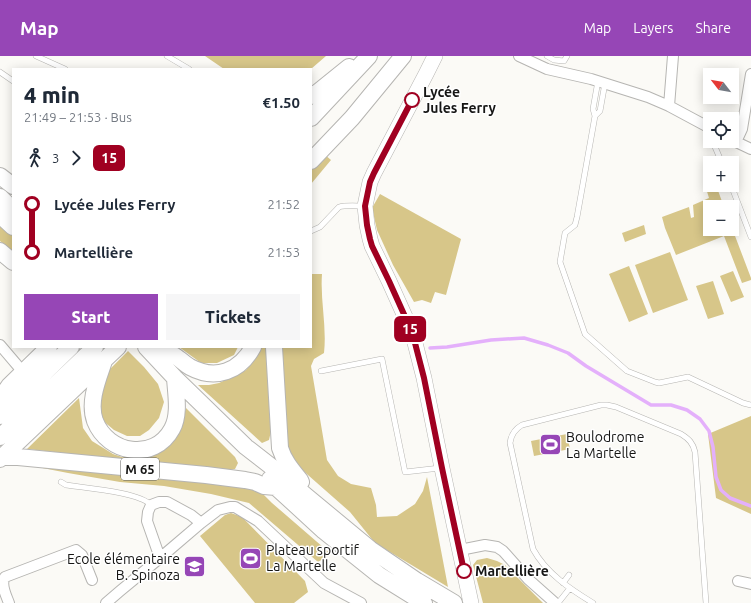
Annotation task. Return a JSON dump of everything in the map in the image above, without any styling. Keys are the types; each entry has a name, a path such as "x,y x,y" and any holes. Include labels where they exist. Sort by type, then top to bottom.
{"main road":[{"path":"312,95 363,56"},
{"path":"313,118 370,56"},
{"path":"312,147 346,111 392,56"},
{"path":"312,160 352,118 403,56"},
{"path":"0,176 12,185"},
{"path":"0,197 12,209"},
{"path":"0,215 12,226"},
{"path":"0,251 12,261"},
{"path":"3,393 48,348"},
{"path":"0,416 70,348"},
{"path":"0,437 94,348"},
{"path":"1,458 117,348"},
{"path":"147,348 175,378 246,447 370,549 448,600"},
{"path":"159,348 174,355 190,367 210,373 221,373 233,369 241,363 252,348"},
{"path":"274,348 280,448 289,467 300,480 305,495"},
{"path":"104,361 94,392 93,408 95,420 102,433 115,445 129,450 143,450 155,446 165,439 173,428 177,413 175,378"},
{"path":"246,447 276,487 324,531 379,575 424,603"},
{"name":"M 65","path":"1,458 18,457 206,475 245,480 264,486 276,487"}],"street":[{"path":"435,56 374,173 370,182 365,206 367,225 372,246 407,321 415,343 424,378 471,603"},
{"path":"519,56 547,69 601,82 648,97 669,106 703,124"},
{"path":"669,106 673,56"},
{"path":"739,134 742,129 751,74"},
{"path":"739,144 751,150"},
{"path":"0,345 24,372"},
{"path":"160,558 147,521 148,512 151,505 158,502 167,502 191,515 201,523"},
{"path":"106,603 218,510 236,507 258,521 324,584 361,603"},
{"path":"460,550 485,545 497,547 503,551 528,579 554,603"},
{"path":"9,603 2,584 2,580 5,577 76,550 82,555 92,580"},
{"path":"738,581 751,584"}],"lane":[{"path":"36,56 63,68"},
{"path":"167,56 187,68"},
{"path":"547,56 554,60 565,59 563,73"},
{"path":"0,72 12,80"},
{"path":"601,82 600,111 595,116 578,217 575,225 565,233 560,262 585,334 627,371 659,383 688,377 743,403 751,405"},
{"path":"734,192 751,237"},
{"path":"312,231 320,227 341,206 365,206"},
{"path":"321,371 382,359 405,472 442,468"},
{"path":"593,603 563,583 536,556 533,549 510,439 514,431 522,425 601,405 607,405 616,407 681,434 687,437 693,445 695,452 706,603"},
{"path":"61,482 66,485 130,494 148,502 151,505"},
{"path":"563,583 569,575"},
{"path":"558,603 570,588"}],"shaded area":[{"path":"205,56 326,56 312,68 223,68"},
{"path":"324,154 331,160 312,183 312,166"},
{"path":"707,192 719,192 721,200 704,200 709,198"},
{"path":"380,194 461,239 446,295 435,292 431,303 422,300 414,302 393,265 377,230 372,208"},
{"path":"703,201 703,236 724,236 676,255 662,217 689,207 691,218 694,217 693,205"},
{"path":"0,221 12,233 12,252 0,241"},
{"path":"644,225 646,234 625,242 622,233"},
{"path":"724,236 735,236 751,278 751,280 742,283"},
{"path":"670,252 688,300 653,313 635,265"},
{"path":"629,266 648,314 629,322 609,274"},
{"path":"733,271 744,297 731,302 720,276"},
{"path":"312,274 322,274 325,333 324,353 314,359 311,366 327,460 338,476 351,484 371,488 376,505 377,517 397,516 415,504 423,491 427,477 448,587 375,543 350,512 300,468 291,455 285,438 279,348 312,348"},
{"path":"713,281 724,314 708,319 696,286"},
{"path":"180,348 238,348 234,355 217,363 201,363"},
{"path":"259,348 266,348 271,431 269,440 262,443 198,385 219,383 246,370 256,358"},
{"path":"128,351 158,384 164,402 159,418 149,430 140,436 127,436 114,430 102,420 100,400 108,371"},
{"path":"79,398 83,428 92,441 113,454 122,457 149,458 166,447 182,422 186,408 235,457 238,463 235,469 226,471 27,449"},
{"path":"751,416 751,514 716,498 708,434"},
{"name":"Boulodrome La Martelle","path":"567,434 570,449 534,456 531,441"},
{"path":"22,464 245,486 261,492 331,554 318,562 249,503 211,494 164,486 120,482"},
{"name":"Plateau sportif La Martelle","path":"231,513 242,517 305,581 308,592 294,603 255,603 200,536 225,515"},
{"path":"487,558 505,565 543,603 483,603 473,565 477,560"}],"waterway":[{"path":"430,348 447,347 491,340 524,338 568,353 586,366 651,405 671,405 687,410 700,419 709,431 713,447 716,477 721,490 730,498 751,506"}],"bus line":[{"name":"15","path":"412,100 370,182 365,206 367,225 372,246 399,302 415,343 424,378 464,571"}],"place":[{"name":"Lycée Jules Ferry","path":"412,100"},
{"name":"Boulodrome La Martelle","path":"550,445"},
{"name":"Plateau sportif La Martelle","path":"251,558"},
{"name":"Ecole élémentaire B. Spinoza","path":"195,567"},
{"name":"Martellière","path":"464,571"}]}
